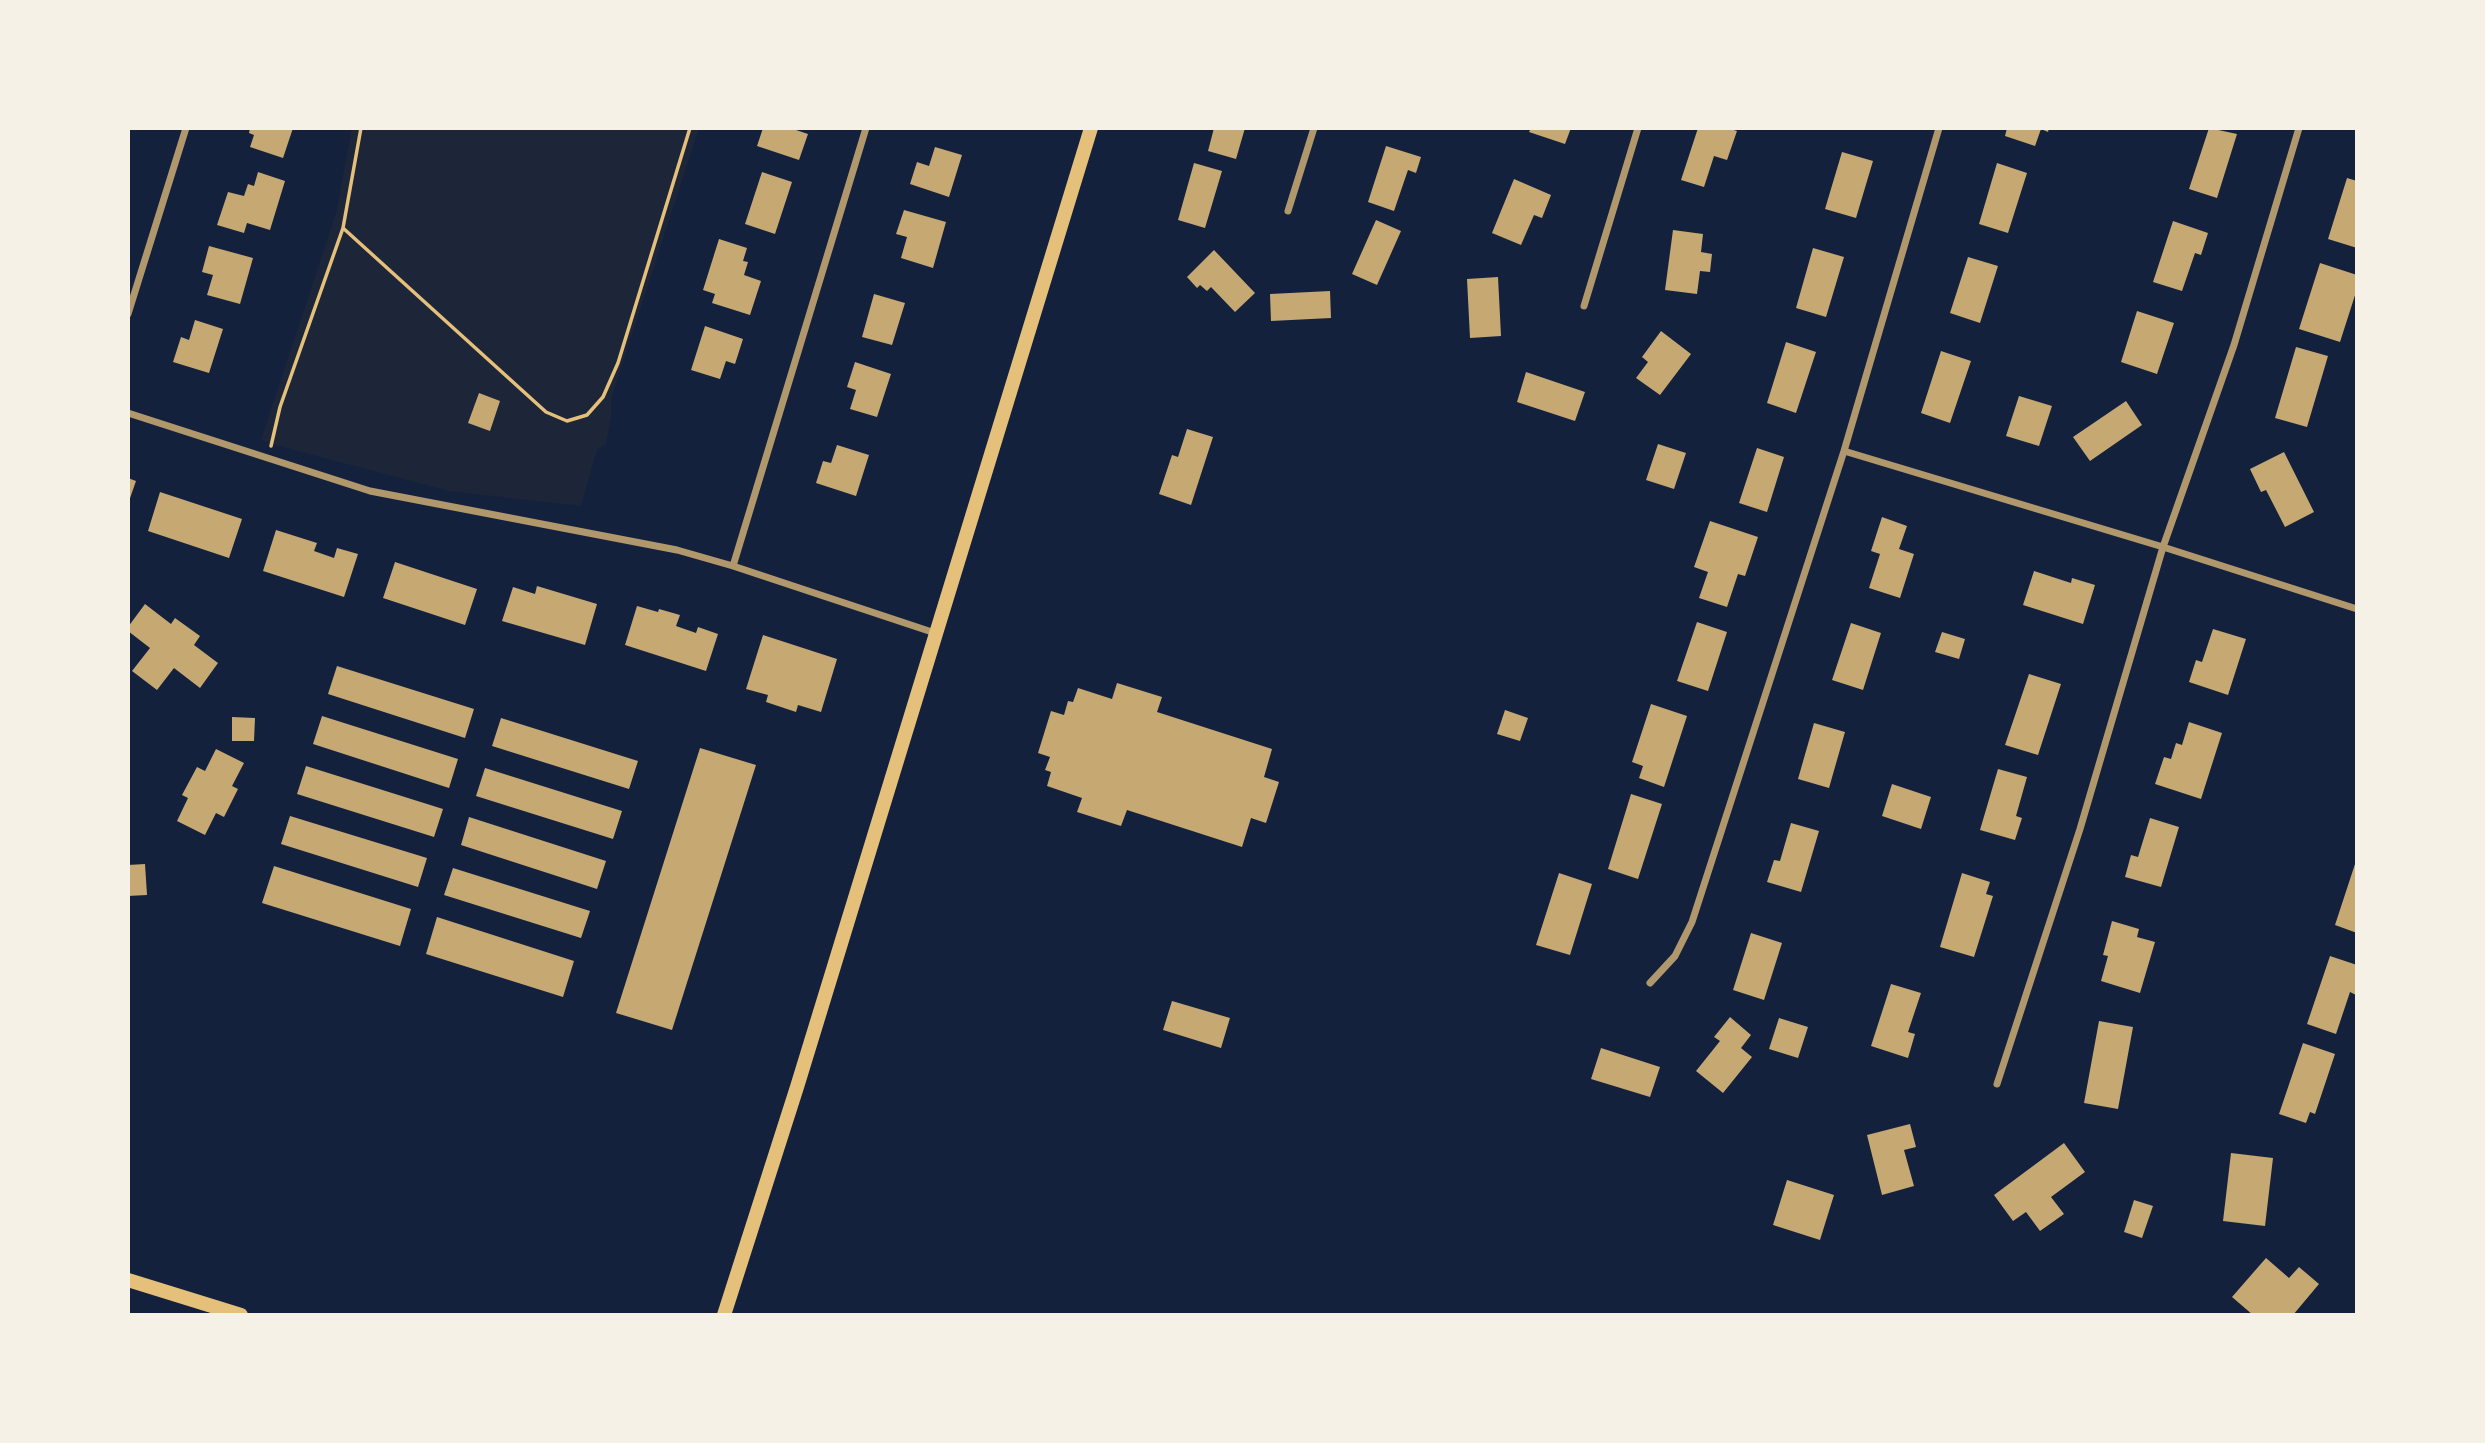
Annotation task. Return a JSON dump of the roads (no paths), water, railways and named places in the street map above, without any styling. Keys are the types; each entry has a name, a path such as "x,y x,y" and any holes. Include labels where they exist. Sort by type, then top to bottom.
{"main road":[{"path":"723,1312 797,1087 1091,128"},
{"path":"128,1280 241,1315"}],"street":[{"path":"128,314 186,128"},
{"path":"733,566 866,128"},
{"path":"1288,211 1314,128"},
{"path":"1584,306 1637,128"},
{"path":"1650,983 1675,956 1692,922 1844,451 1939,128"},
{"path":"1997,1084 2080,829 2164,547 2234,345 2299,128"},
{"path":"128,413 370,491 677,550 935,633"},
{"path":"1844,451 2357,608"}]}
